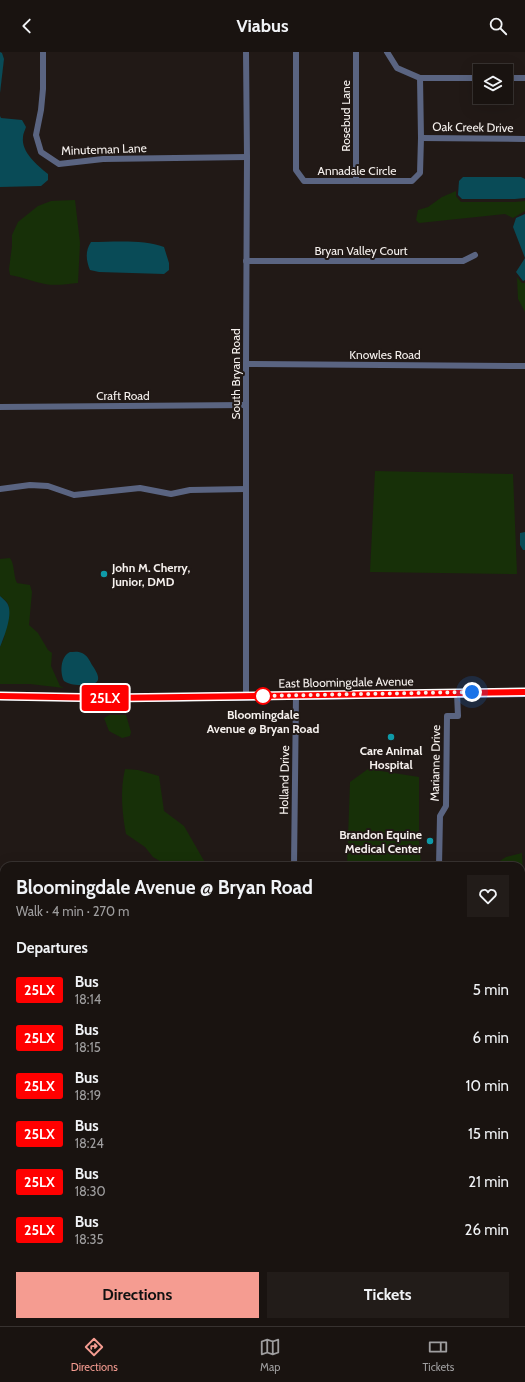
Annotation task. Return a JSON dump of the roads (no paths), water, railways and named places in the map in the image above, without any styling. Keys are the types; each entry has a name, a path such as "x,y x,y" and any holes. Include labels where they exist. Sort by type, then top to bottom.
{"main road":[{"name":"East Bloomingdale Avenue","path":"0,696 110,698 525,692"}],"street":[{"name":"Minuteman Lane","path":"43,52 43,89 36,135 41,152 59,164 102,159 247,157"},
{"name":"South Bryan Road","path":"246,52 246,696"},
{"name":"Annadale Circle","path":"296,52 296,170 304,181 412,181 420,173 420,78"},
{"name":"Rosebud Lane","path":"356,52 356,181"},
{"path":"387,52 397,68 420,78 473,78"},
{"path":"513,78 525,78"},
{"name":"Oak Creek Drive","path":"421,138 525,139"},
{"name":"Bryan Valley Court","path":"246,261 463,260 475,255"},
{"name":"Knowles Road","path":"246,364 525,366"},
{"name":"Craft Road","path":"0,407 246,405"},
{"path":"0,488 30,485 48,486 74,495 140,488 171,494 190,490 246,490"},
{"name":"Marianne Drive","path":"439,862 440,816 446,806 447,716 458,716 457,692"},
{"name":"Holland Drive","path":"294,862 296,695"}],"water":[{"path":"0,52 2,53 4,59 0,93"},
{"path":"0,116 1,118 22,120 26,127 23,143 27,153 39,167 48,174 48,180 41,186 0,187"},
{"path":"463,177 521,177 525,179 525,198 462,199 458,195 459,181"},
{"path":"525,214 525,258 513,227 516,218"},
{"path":"118,241 156,244 164,247 169,263 169,270 164,274 99,272 90,270 87,256 91,242"},
{"path":"525,258 525,280 523,281 516,272"},
{"path":"525,532 525,550 523,550 520,545 520,533"},
{"path":"0,596 9,607 9,619 0,647"},
{"path":"70,652 80,652 87,657 97,674 97,682 89,685 78,685 64,681 62,665 64,658"}],"place":[{"name":"John M. Cherry, Junior, DMD","path":"104,574"},
{"name":"Bloomingdale Avenue @ Bryan Road","path":"263,696"},
{"name":"Care Animal Hospital","path":"391,737"},
{"name":"Brandon Equine Medical Center","path":"430,841"}]}
